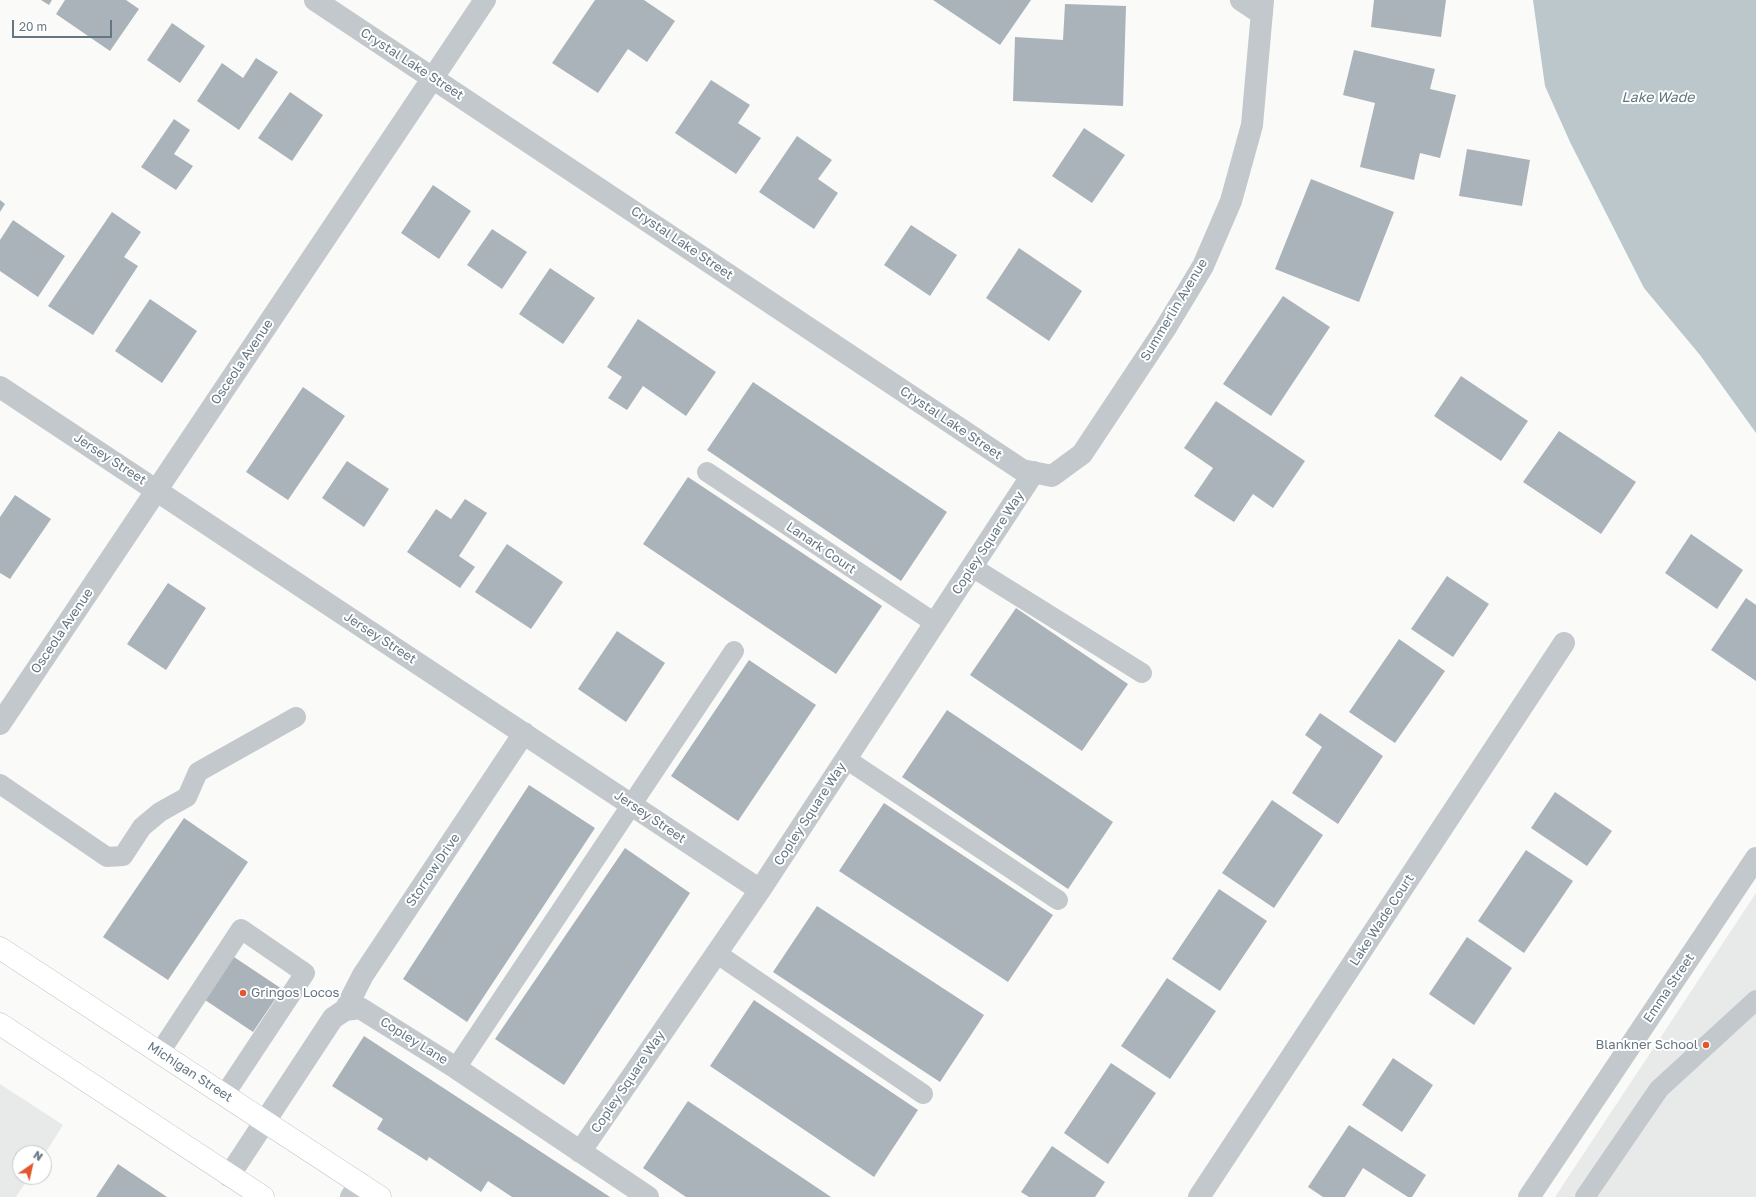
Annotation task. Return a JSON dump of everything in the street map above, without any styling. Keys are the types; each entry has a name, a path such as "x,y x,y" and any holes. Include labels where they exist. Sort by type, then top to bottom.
{"street":[{"name":"Crystal Lake Street","path":"315,0 1022,470 1043,474"},
{"name":"Osceola Avenue","path":"0,724 432,77 486,0"},
{"path":"1241,0 1263,7"},
{"name":"Summerlin Avenue","path":"1043,474 1082,454 1165,329 1203,266 1231,201 1252,125 1263,7"},
{"name":"Jersey Street","path":"0,387 760,890"},
{"name":"Copley Square Way","path":"580,1152 760,890 972,567 1043,474"},
{"name":"Lake Wade Court","path":"1200,1197 1564,643"},
{"name":"Storrow Drive","path":"346,1010 363,975 524,733"},
{"name":"Emma Street","path":"1529,1197 1756,858"},
{"name":"Michigan Street","path":"0,948 266,1121 355,1190 380,1197"},
{"name":"Copley Lane","path":"346,1010 360,1008 456,1068 648,1197"},
{"path":"230,1176 333,1018 346,1010"},
{"path":"0,1024 262,1197"}],"lane":[{"name":"Lanark Court","path":"707,472 935,623"},
{"path":"972,567 1142,673"},
{"path":"456,1068 734,651"},
{"path":"0,784 108,857 123,856 142,828 160,812 187,797 198,772 296,717"},
{"path":"846,759 1058,900"},
{"path":"160,1052 241,929 306,973 225,1094"},
{"path":"716,953 923,1094"},
{"path":"1586,1197 1659,1089 1756,1000"}],"shaded area":[{"name":"Blankner School","path":"1756,893 1756,1197 1555,1197"},
{"path":"0,1084 63,1125 50,1145 12,1145 12,1185 24,1185 16,1197 0,1197"}],"water":[{"name":"Lake Wade","path":"1533,0 1756,0 1756,433 1700,355 1644,288 1570,142 1545,86"}],"building":[{"path":"41,0 52,0 49,5"},
{"path":"65,0 126,0 139,9 110,51 56,14"},
{"path":"595,0 644,0 675,21 647,62 628,49 598,93 552,63"},
{"path":"933,0 1031,0 1000,45"},
{"path":"1374,0 1446,0 1441,37 1371,27"},
{"path":"1065,4 1126,6 1123,106 1013,101 1015,37 1063,40"},
{"path":"172,23 205,46 180,83 147,60"},
{"path":"1354,50 1435,69 1430,89 1456,95 1440,158 1420,153 1414,180 1360,167 1375,103 1343,95"},
{"path":"256,58 278,72 239,130 197,101 222,63 243,78"},
{"path":"711,80 750,105 738,123 761,138 736,174 675,133"},
{"path":"290,92 323,115 292,161 258,138"},
{"path":"174,119 190,130 174,154 193,166 176,190 141,167"},
{"path":"1084,128 1125,155 1092,203 1052,176"},
{"path":"797,136 832,160 818,179 838,193 814,229 759,192"},
{"path":"1467,149 1530,160 1522,206 1459,196"},
{"path":"1311,179 1394,212 1359,302 1275,269"},
{"path":"433,185 471,211 439,259 401,233"},
{"path":"0,200 5,204 0,212"},
{"path":"112,212 141,232 124,257 138,266 93,335 48,306"},
{"path":"13,220 65,256 38,297 0,271 0,240"},
{"path":"911,225 957,255 930,296 884,265"},
{"path":"492,229 527,252 502,289 467,265"},
{"path":"1019,248 1082,291 1049,341 986,298"},
{"path":"550,268 595,298 563,344 519,314"},
{"path":"1283,296 1330,327 1271,416 1223,384"},
{"path":"150,299 197,331 162,383 115,351"},
{"path":"638,319 716,372 686,416 643,386 627,410 608,398 622,377 607,367"},
{"path":"1461,376 1528,421 1501,461 1434,416"},
{"path":"753,382 947,512 901,581 707,450"},
{"path":"303,387 345,416 288,500 246,472"},
{"path":"1216,401 1305,461 1273,508 1253,494 1234,522 1194,496 1213,468 1184,448"},
{"path":"1559,431 1636,482 1601,534 1523,482"},
{"path":"347,461 389,489 364,527 322,498"},
{"path":"688,477 882,606 836,674 643,544"},
{"path":"15,495 51,519 10,579 0,573 0,517"},
{"path":"465,499 487,513 459,556 475,567 460,588 407,552 436,509 451,519"},
{"path":"1691,534 1743,570 1717,609 1665,573"},
{"path":"507,544 563,582 531,629 475,592"},
{"path":"1447,576 1489,604 1453,657 1411,629"},
{"path":"168,583 206,608 166,670 127,644"},
{"path":"1746,598 1756,605 1756,681 1711,650"},
{"path":"1016,608 1128,684 1082,751 970,675"},
{"path":"617,631 665,663 626,722 578,689"},
{"path":"1399,639 1445,671 1395,743 1349,712"},
{"path":"749,660 816,705 738,821 671,776"},
{"path":"947,710 1113,822 1068,889 902,777"},
{"path":"1320,713 1383,756 1338,824 1292,793 1322,747 1305,735"},
{"path":"529,785 595,828 467,1022 403,979"},
{"path":"1555,792 1612,831 1587,866 1531,828"},
{"path":"1272,800 1323,835 1274,908 1222,873"},
{"path":"884,803 1053,915 1008,982 839,871"},
{"path":"184,818 248,862 168,980 103,937"},
{"path":"625,848 690,893 564,1085 495,1039"},
{"path":"1526,850 1573,881 1524,953 1478,921"},
{"path":"1219,889 1267,921 1220,991 1172,959"},
{"path":"817,906 984,1015 940,1082 773,972"},
{"path":"1467,937 1512,968 1474,1025 1429,994"},
{"path":"228,953 282,989 253,1032 199,996"},
{"path":"1167,978 1216,1011 1170,1079 1121,1046"},
{"path":"754,1000 918,1110 874,1177 710,1066"},
{"path":"364,1036 610,1197 512,1197 488,1181 481,1192 429,1157 427,1161 377,1129 383,1119 332,1086"},
{"path":"1393,1058 1433,1085 1402,1132 1362,1105"},
{"path":"1111,1063 1156,1093 1108,1164 1064,1133"},
{"path":"688,1101 831,1197 686,1197 643,1168"},
{"path":"1349,1125 1426,1175 1412,1197 1408,1197 1363,1168 1345,1197 1323,1197 1308,1187"},
{"path":"1052,1146 1105,1182 1095,1197 1029,1197 1021,1192"},
{"path":"118,1164 167,1197 96,1197"}],"place":[{"name":"Gringos Locos","path":"243,993"},
{"name":"Blankner School","path":"1706,1045"}]}
